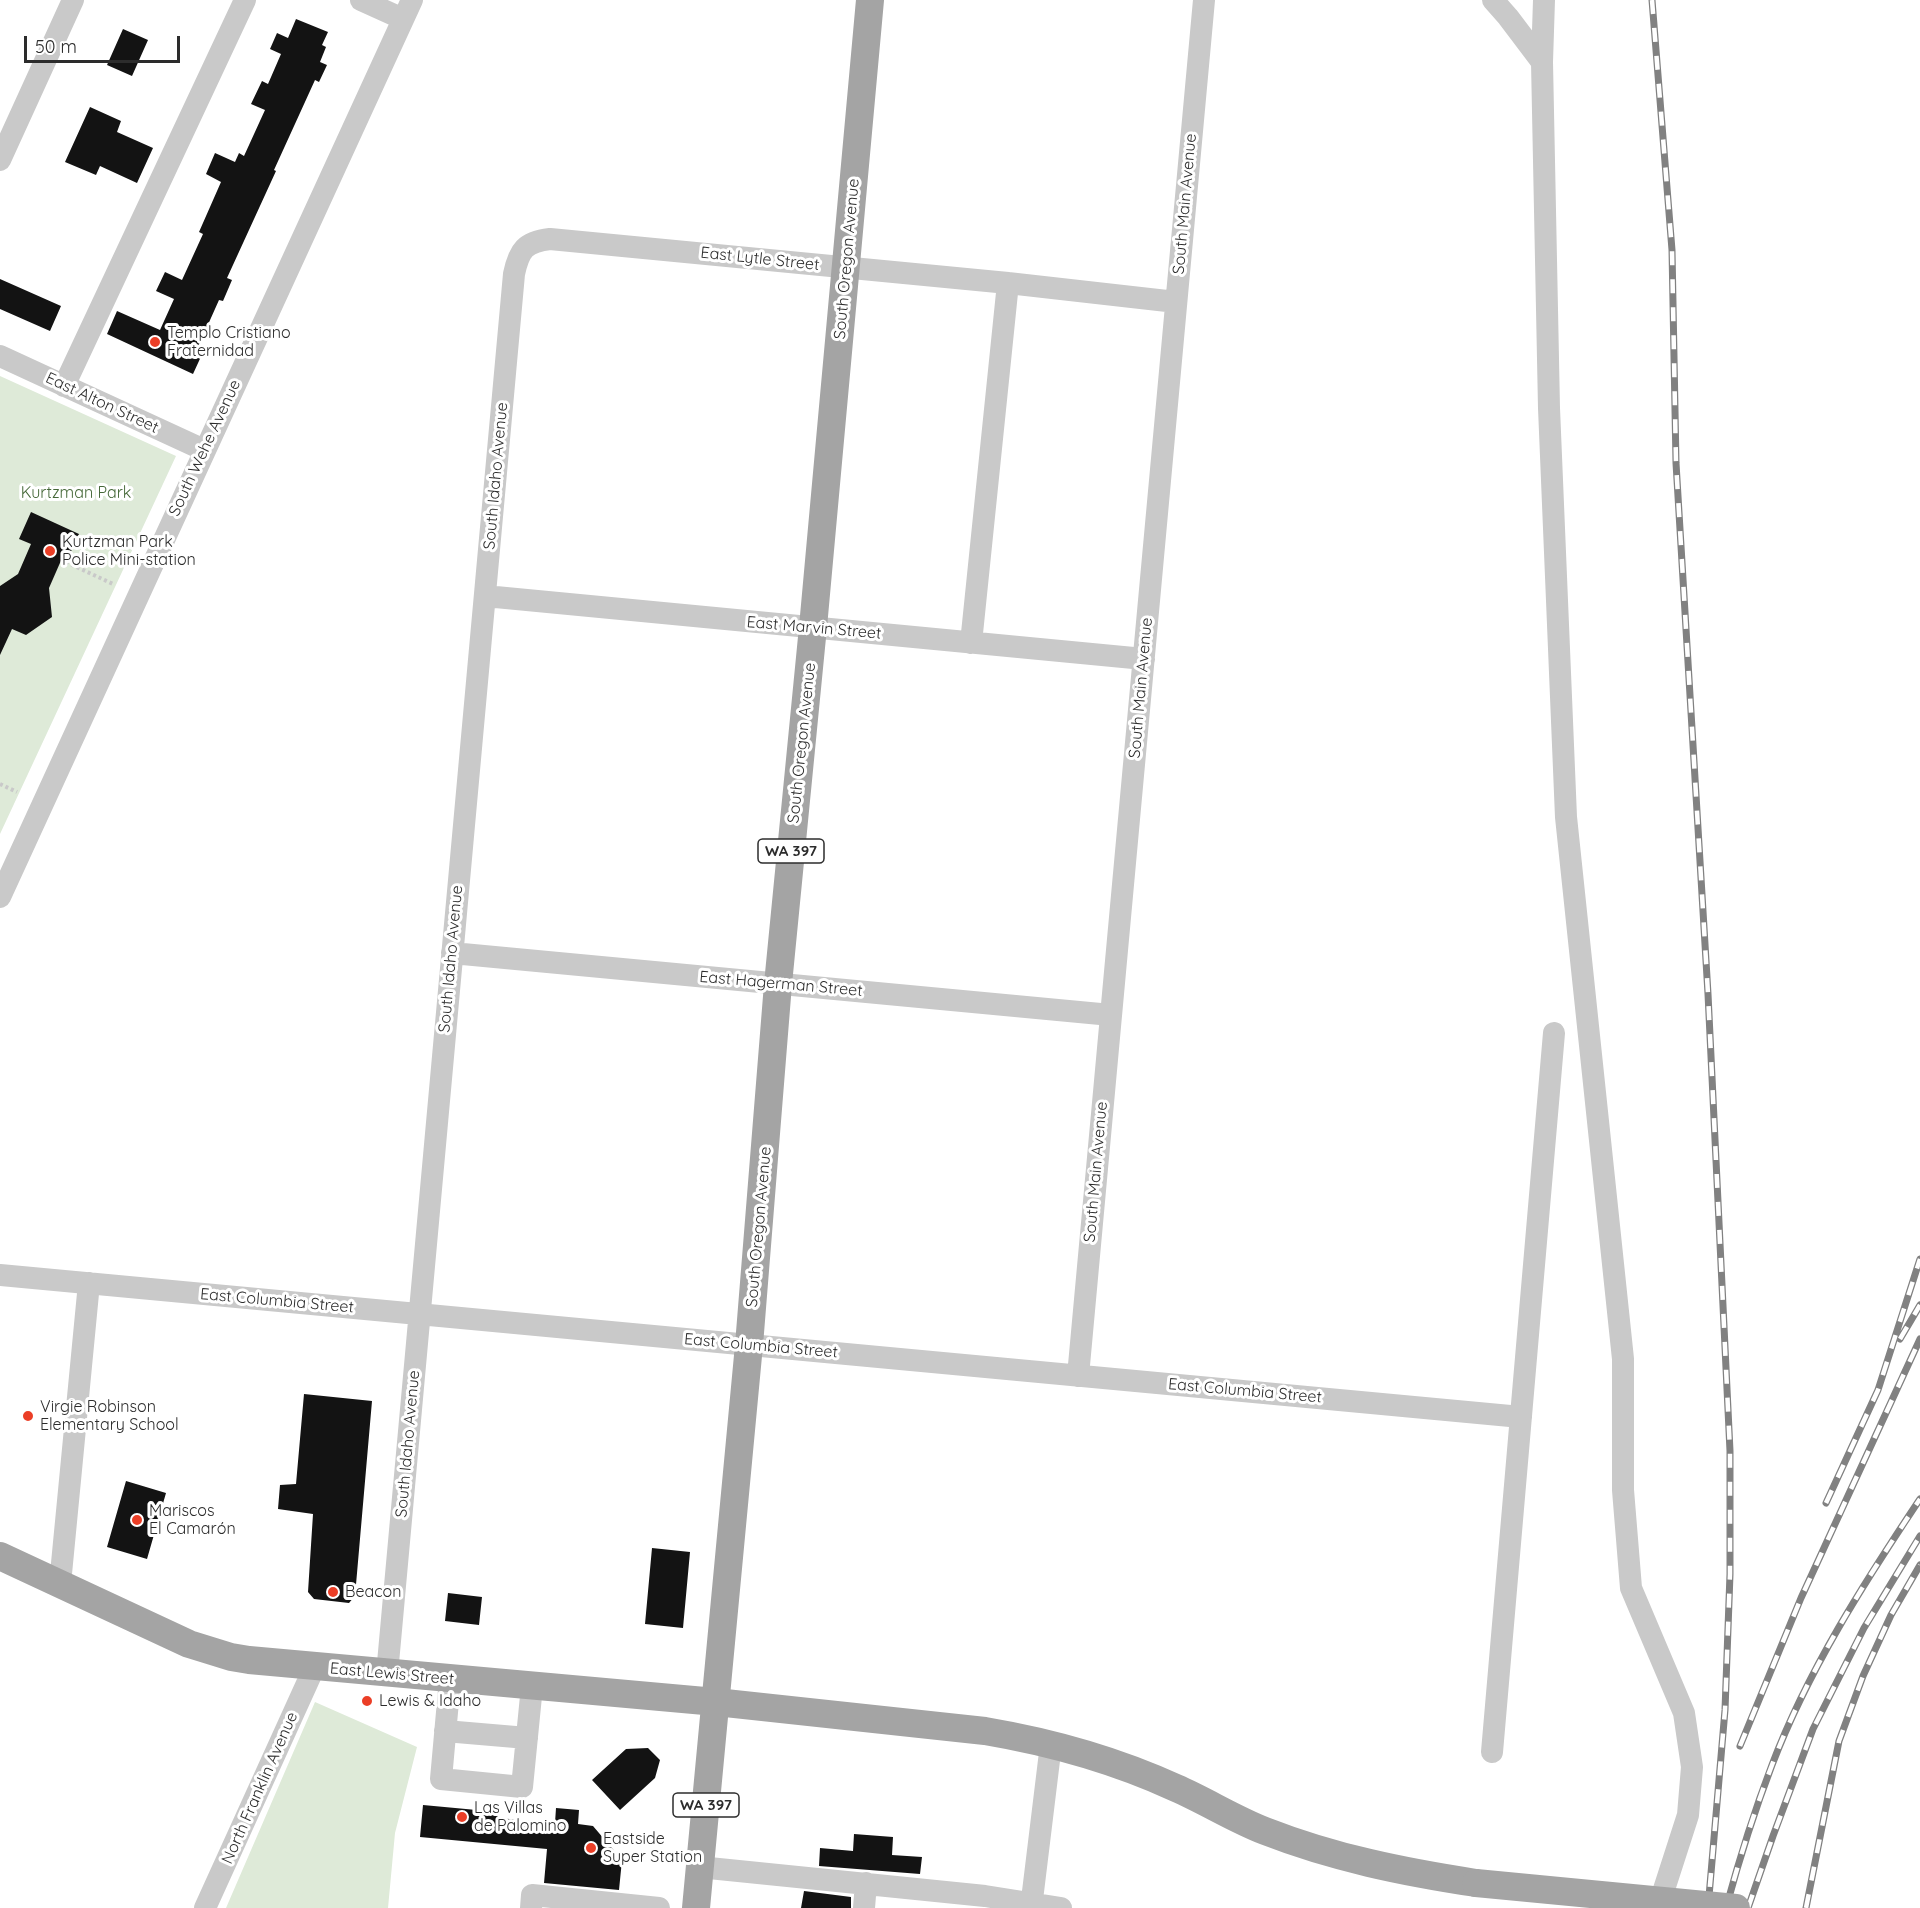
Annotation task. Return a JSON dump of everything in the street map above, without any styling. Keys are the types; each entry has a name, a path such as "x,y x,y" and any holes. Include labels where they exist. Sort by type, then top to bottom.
{"main road":[{"name":"South Oregon Avenue","path":"716,1702 749,1345 778,984 870,0"},
{"name":"East Lewis Street","path":"0,1556 189,1644 212,1652 249,1660 314,1668 716,1702 985,1731 1051,1744 1140,1773 1178,1788 1263,1831 1353,1861 1476,1883 1736,1908"},
{"name":"WA 397","path":"696,1908 716,1702"}],"street":[{"path":"0,160 73,0"},
{"path":"64,386 245,0"},
{"path":"361,0 407,10"},
{"name":"South Main Avenue","path":"1078,1376 1204,0"},
{"path":"1493,0 1509,16 1542,62"},
{"path":"1544,0 1542,62 1549,408 1566,817 1623,1359 1623,1490 1631,1588 1684,1713 1692,1767 1688,1815 1658,1908"},
{"name":"South Wehe Avenue","path":"0,897 407,10"},
{"name":"East Lytle Street","path":"524,247 536,240 550,239 1008,283 1176,302"},
{"name":"South Idaho Avenue","path":"387,1674 514,274 517,260 524,247"},
{"path":"971,642 1008,283"},
{"name":"East Alton Street","path":"0,356 204,450"},
{"name":"East Marvin Street","path":"485,596 1144,659"},
{"name":"East Hagerman Street","path":"452,953 1111,1015"},
{"path":"1492,1752 1554,1033"},
{"name":"East Columbia Street","path":"0,1275 1521,1417"},
{"path":"60,1584 89,1283"},
{"name":"North Franklin Avenue","path":"206,1908 314,1668"},
{"path":"450,1679 441,1779 522,1787 532,1686"},
{"path":"445,1731 527,1738"},
{"path":"1032,1906 1051,1744"},
{"path":"699,1867 985,1896 1032,1906 1061,1908"},
{"path":"864,1908 866,1883"},
{"path":"531,1908 532,1896 658,1908"}],"path":[{"path":"66,562 113,584"},
{"path":"0,784 17,792"}],"green space":[{"name":"Kurtzman Park","path":"0,376 176,456 0,834"},
{"path":"315,1702 417,1747 395,1833 388,1908 226,1908"}],"building":[{"path":"296,19 328,32 322,45 326,47 320,62 327,65 319,82 315,80 227,278 232,280 223,301 219,300 198,347 204,350 193,374 107,334 117,311 160,330 174,299 156,291 165,272 182,280 203,234 199,232 221,182 206,174 215,153 235,162 239,153 244,156 265,110 251,104 262,81 268,84 281,54 270,49 277,33 288,38"},
{"path":"123,29 148,40 132,76 107,65"},
{"path":"90,107 121,121 117,132 153,148 137,183 100,166 96,175 65,162"},
{"path":"0,279 61,306 50,331 0,309"},
{"path":"31,512 79,534 68,558 63,556 49,588 52,617 26,635 12,629 0,655 0,586 18,574 31,544 19,539"},
{"path":"304,1394 372,1401 355,1596 349,1603 314,1599 308,1592 313,1514 278,1509 280,1485 296,1484"},
{"name":"Mariscos El Camarón","path":"126,1481 166,1493 147,1559 107,1547"},
{"path":"652,1548 690,1552 683,1628 645,1624"},
{"path":"448,1593 482,1597 479,1625 445,1621"},
{"path":"648,1748 660,1760 655,1778 620,1810 592,1780 626,1749"},
{"path":"423,1805 498,1812 498,1818 555,1823 556,1808 579,1810 578,1824 593,1826 622,1860 619,1890 544,1883 547,1849 420,1837"},
{"path":"854,1834 893,1837 892,1855 922,1857 920,1874 819,1866 820,1848 853,1851"},
{"path":"804,1891 851,1897 851,1908 801,1908"}],"railway":[{"path":"1652,0 1672,250 1676,463 1708,994 1730,1451 1730,1574 1725,1710 1708,1908"},
{"path":"1826,1503 1878,1390 1920,1259"},
{"path":"1900,1339 1920,1305"},
{"path":"1740,1746 1801,1598 1920,1339"},
{"path":"1726,1908 1765,1783 1802,1695 1838,1628 1920,1499"},
{"path":"1748,1908 1813,1729 1864,1628 1920,1536"},
{"path":"1806,1908 1839,1741 1863,1676 1891,1615 1920,1565"}],"place":[{"name":"Templo Cristiano Fraternidad","path":"155,342"},
{"name":"Kurtzman Park Police Mini-station","path":"50,551"},
{"name":"Virgie Robinson Elementary School","path":"28,1416"},
{"name":"Mariscos El Camarón","path":"137,1520"},
{"name":"Beacon","path":"333,1592"},
{"name":"Lewis & Idaho","path":"367,1701"},
{"name":"Las Villas de Palomino","path":"462,1817"},
{"name":"Eastside Super Station","path":"591,1848"}]}
